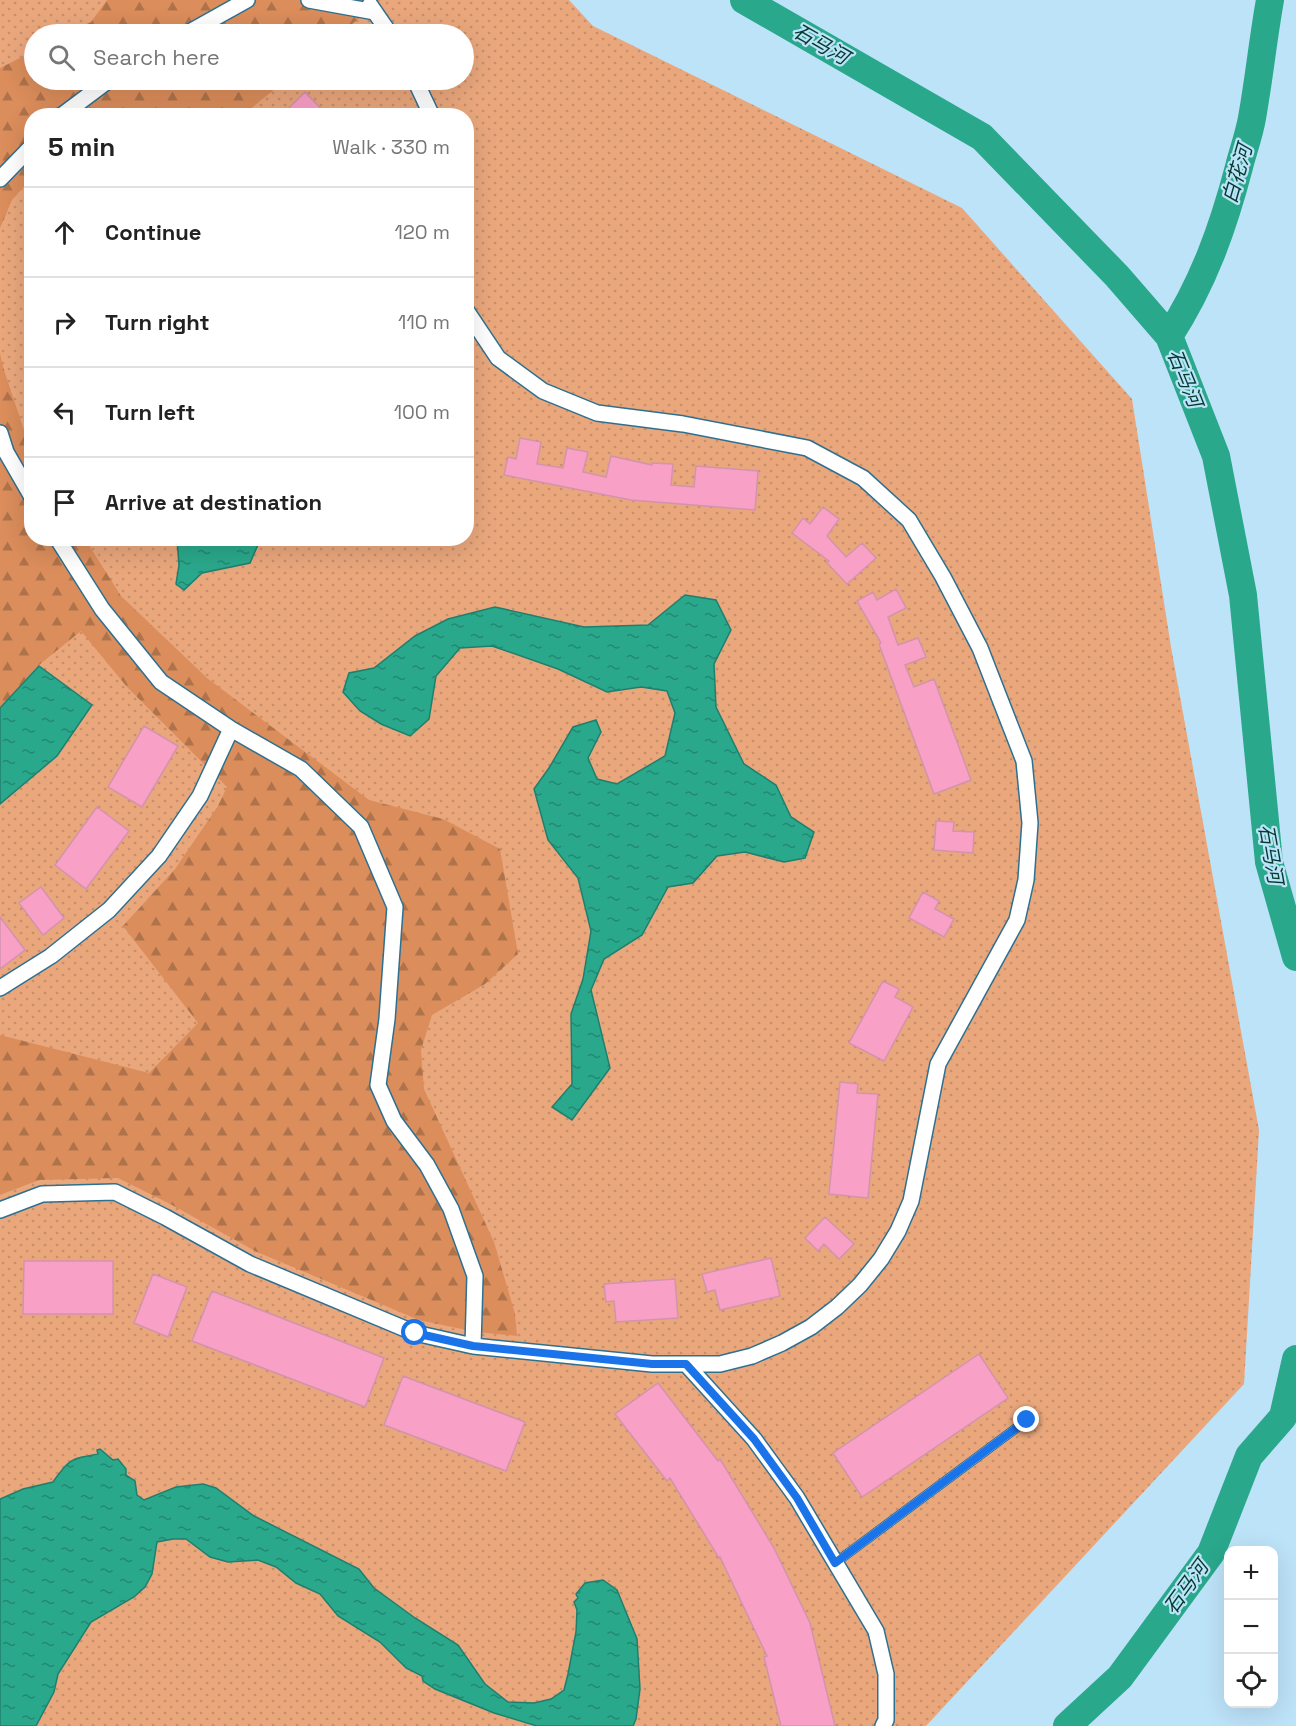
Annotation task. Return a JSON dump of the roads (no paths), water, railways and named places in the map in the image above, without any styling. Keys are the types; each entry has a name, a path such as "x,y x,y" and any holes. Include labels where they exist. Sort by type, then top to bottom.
{"street":[{"path":"204,24 247,0"},
{"path":"309,0 371,6 383,24"},
{"path":"72,108 96,90"},
{"path":"420,90 428,108"},
{"path":"0,179 24,154"},
{"path":"0,1210 42,1194 115,1192 250,1264 415,1333 473,1346 652,1364 720,1364 752,1356 782,1343 811,1327 860,1285 881,1259 898,1231 911,1201 938,1064 1017,920 1026,880 1030,823 1024,760 980,648 944,577 909,520 863,477 807,448 683,424 597,413 543,391 498,358 474,322"},
{"path":"0,433 6,452 24,483"},
{"path":"62,546 102,609 161,682 231,729 302,769 361,827 395,907 387,1019 378,1085 394,1121 427,1165 451,1209 475,1276 473,1346"},
{"path":"0,988 51,956 109,910 159,856 200,795 231,729"},
{"path":"686,1364 754,1439 797,1498 876,1631 886,1674 886,1720 883,1726"}],"lane":[{"path":"835,1563 1027,1420"}],"water":[{"path":"178,546 257,546 250,563 202,573 184,590 176,584 179,565"},
{"path":"685,595 716,600 731,630 714,664 716,707 744,764 776,785 791,817 814,832 805,858 784,862 745,852 717,856 693,883 668,887 642,935 604,959 591,990 610,1068 572,1120 552,1107 572,1084 571,1014 583,979 591,931 578,878 548,840 534,789 573,727 596,720 601,732 588,758 597,779 617,784 665,756 675,713 667,691 641,687 607,692 558,669 492,646 460,648 436,676 429,719 410,736 381,724 360,711 343,692 349,673 374,668 415,636 448,619 495,607 584,627 648,625"},
{"path":"39,666 92,705 57,756 0,804 0,708"},
{"path":"100,1449 113,1460 118,1459 126,1469 126,1475 135,1481 137,1495 144,1500 176,1487 203,1484 216,1488 254,1516 359,1569 374,1588 415,1618 458,1645 485,1684 508,1702 534,1703 551,1699 564,1690 576,1632 577,1610 574,1602 578,1598 576,1594 585,1583 603,1580 617,1590 637,1639 640,1689 633,1726 537,1726 494,1713 435,1689 423,1681 422,1676 406,1668 380,1642 338,1616 320,1594 296,1583 276,1567 258,1560 228,1562 210,1557 186,1539 173,1539 157,1542 152,1574 145,1587 134,1597 91,1622 58,1674 54,1692 36,1726 0,1726 0,1499 23,1489 53,1482 71,1461 98,1454 97,1450"}],"waterway":[{"name":"石马河","path":"744,0 982,137 1117,276 1169,336 1216,456 1243,595 1269,862 1296,957"},
{"name":"白花河","path":"1169,336 1202,276 1233,190 1252,118 1270,0"},
{"name":"石马河","path":"1067,1726 1120,1677 1211,1553 1249,1456 1283,1417 1296,1359"}]}
